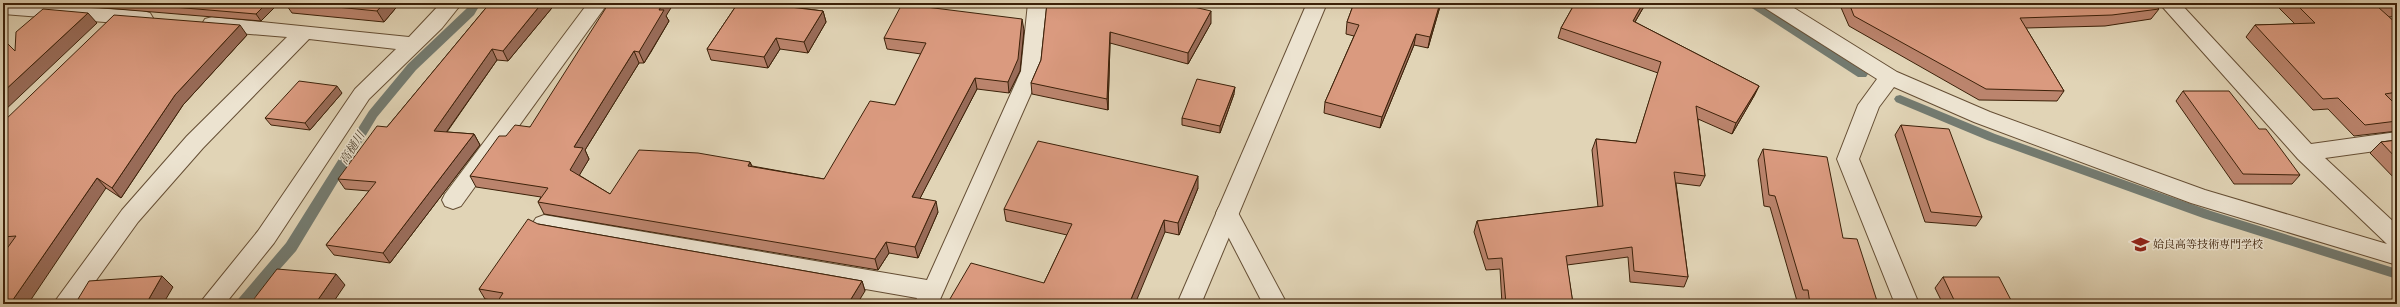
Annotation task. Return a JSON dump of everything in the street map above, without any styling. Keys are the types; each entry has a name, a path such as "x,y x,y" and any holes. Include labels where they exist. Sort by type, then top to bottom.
{"street":[{"path":"211,304 266,237 362,94 414,44 452,3"},
{"path":"453,200 598,3"},
{"path":"544,224 929,298 1031,71 1038,3"},
{"path":"1188,304 1317,3"},
{"path":"1772,3 1890,77 1982,117 2199,197 2397,256"},
{"path":"2169,3 2306,154 2397,239"},
{"path":"3,8 165,20"},
{"path":"102,32 119,16"},
{"path":"188,22 304,32 414,44"},
{"path":"65,304 130,216 195,142 304,32"},
{"path":"1890,77 1869,105 1848,159 1907,304"},
{"path":"2306,154 2397,140"},
{"path":"1227,213 1275,304"}],"building":[{"path":"126,3 267,3 256,14"},
{"path":"296,3 384,3 377,11"},
{"path":"490,3 542,3 503,51 492,49 434,131 474,134 383,253 326,245 376,182 338,179 377,126 387,127"},
{"path":"609,3 663,3 659,10 664,10 639,52 634,51 574,147 583,148 570,170 610,194 639,150 698,153 750,162 748,166 824,179 870,101 895,105 926,43 884,38 902,4 1022,19 1018,59 1008,82 975,78 912,197 936,201 915,247 886,242 875,259 538,202 548,188 470,176 499,136 506,136 515,125 530,127"},
{"path":"738,3 793,3 790,7 823,11 804,42 776,38 764,57 707,49"},
{"path":"1047,3 1177,3 1211,11 1188,53 1110,32 1107,99 1031,83 1041,60"},
{"path":"1354,3 1440,3 1430,37 1416,34 1382,117 1325,102 1359,25 1347,22"},
{"path":"1575,3 1643,3 1633,21 1759,86 1736,123 1696,106 1705,176 1674,172 1688,277 1634,271 1632,247 1566,256 1573,304 1506,304 1502,258 1488,259 1477,221 1603,206 1596,139 1636,143 1661,62 1561,28"},
{"path":"1849,3 2152,3 2159,9 2112,15 2020,18 2064,91 1986,89 1854,16"},
{"path":"2295,3 2397,3 2397,6 2378,7 2397,24 2397,92 2385,94 2397,106 2397,121 2365,125 2338,98 2323,99 2255,25 2315,23"},
{"path":"43,9 88,13 3,92 3,39 15,51 16,32"},
{"path":"114,15 240,25 175,95 112,188 97,178 10,304 3,304 3,254 16,236 3,237 3,122"},
{"path":"1197,79 1235,87 1220,126 1182,118"},
{"path":"299,81 337,86 305,123 265,118"},
{"path":"2183,91 2229,91 2259,129 2266,129 2300,175 2243,174"},
{"path":"1901,125 1949,129 1982,217 1931,212"},
{"path":"2397,140 2397,159 2381,142"},
{"path":"1038,141 1198,176 1178,223 1164,220 1129,304 947,304 971,263 1044,283 1072,224 1004,209"},
{"path":"1763,149 1827,157 1843,238 1857,239 1878,304 1810,304 1808,290 1803,290 1775,196 1769,195"},
{"path":"528,219 538,224 862,281 848,304 496,304 503,293 479,289"},
{"path":"277,269 336,274 315,304 250,304"},
{"path":"162,276 146,304 75,304 89,281"},
{"path":"1943,277 1999,277 2013,304 1956,304"}],"waterway":[{"name":"高樋川","path":"241,304 291,247 373,114 412,67 470,12 476,3"},
{"path":"1749,3 1862,74"},
{"path":"1900,99 1991,137 2207,215 2397,274"}],"place":[{"name":"姶良高等技術専門学校","path":"2140,244"}]}
